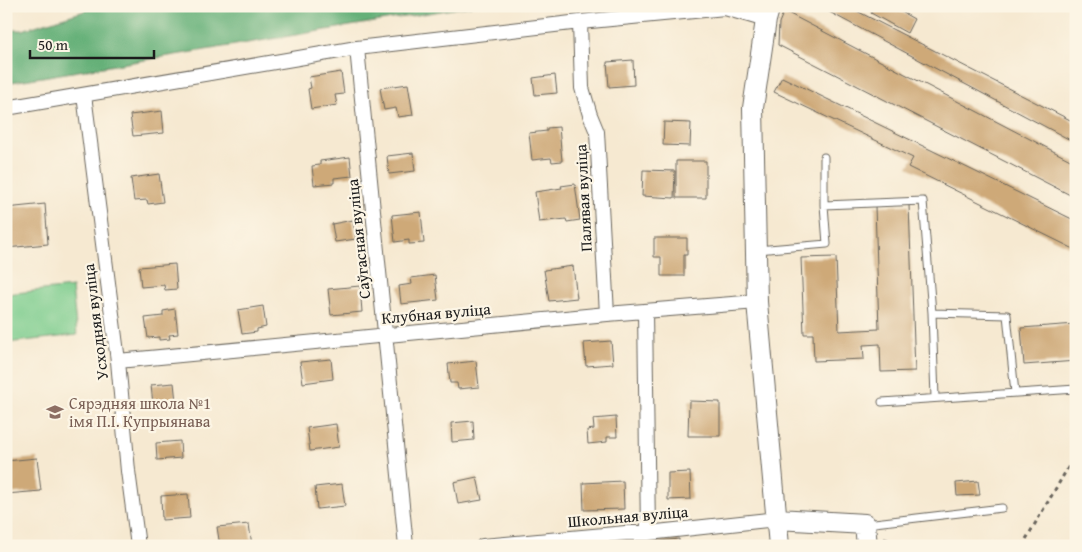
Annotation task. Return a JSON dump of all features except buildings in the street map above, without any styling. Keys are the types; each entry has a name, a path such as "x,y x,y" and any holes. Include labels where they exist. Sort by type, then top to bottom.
{"street":[{"path":"6,108 357,48 580,22 726,8 768,13 753,108 757,302 779,546"},
{"name":"Палявая вуліца","path":"580,22 582,88 590,115 598,132 607,314"},
{"name":"Саўгасная вуліца","path":"357,48 406,546"},
{"name":"Усходняя вуліца","path":"84,94 118,361 128,471 138,546"},
{"name":"Клубная вуліца","path":"118,361 607,314 757,302"},
{"path":"645,311 648,533"},
{"path":"777,519 866,535"},
{"name":"Школьная вуліца","path":"482,546 626,540 648,533 777,519"}],"lane":[{"path":"756,250 827,244 824,205 824,157"},
{"path":"824,205 923,201 932,313 935,398"},
{"path":"932,313 1007,315 1015,393"},
{"path":"882,402 1076,389"},
{"path":"866,535 1002,508"}],"path":[{"path":"1022,546 1076,454"},
{"path":"866,535 924,546"}],"green space":[{"path":"101,6 471,6 6,83 6,30 22,30"},
{"path":"72,287 77,335 6,343 6,294"}],"place":[{"name":"Сярэдняя школа №1 імя П.І. Купрыянава","path":"55,412"}]}
